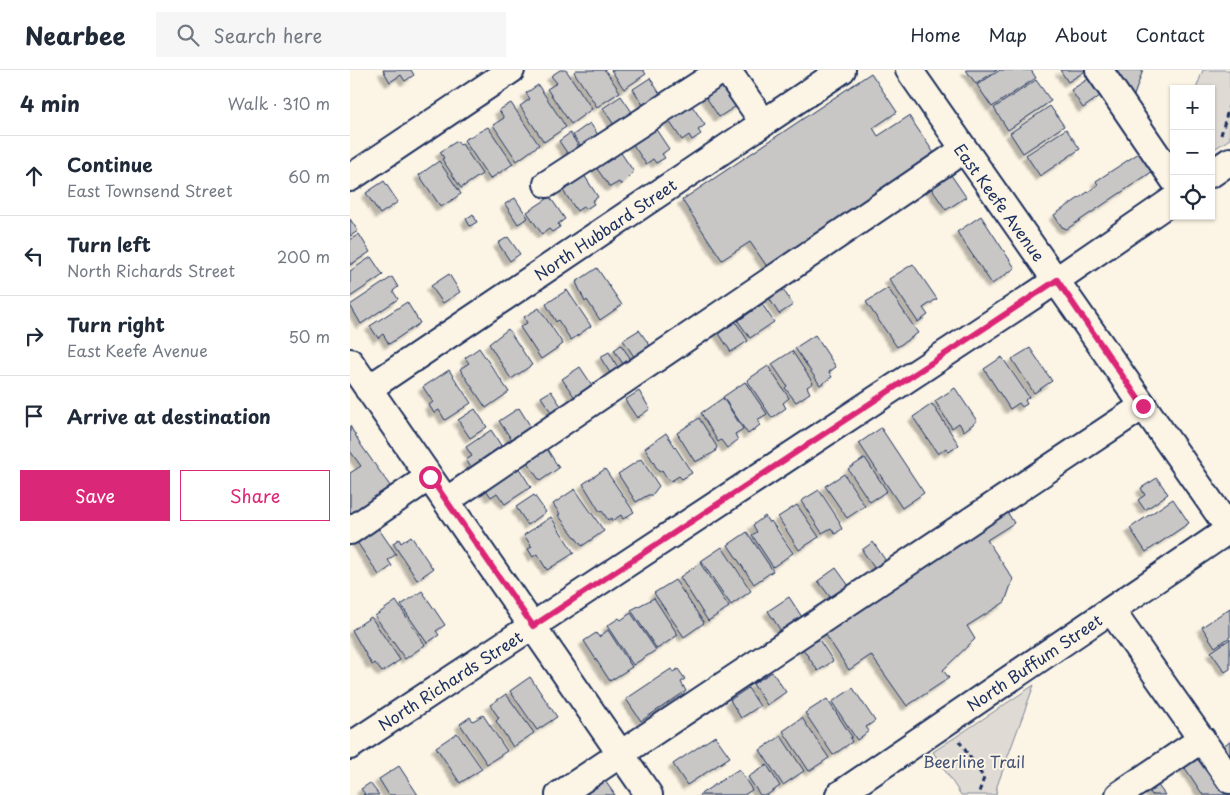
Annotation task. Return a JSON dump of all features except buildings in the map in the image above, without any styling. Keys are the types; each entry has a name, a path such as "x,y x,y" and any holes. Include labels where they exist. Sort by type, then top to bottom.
{"street":[{"path":"350,178 512,70"},
{"path":"547,184 722,70"},
{"path":"727,70 764,123"},
{"name":"North Hubbard Street","path":"368,389 842,70"},
{"name":"East Keefe Avenue","path":"909,70 963,150 1057,280 1230,529"},
{"path":"1099,70 1171,175"},
{"path":"446,501 963,150"},
{"path":"1215,171 1230,161"},
{"name":"North Richards Street","path":"350,746 1057,280 1170,202"},
{"path":"350,362 649,795"},
{"path":"559,795 1143,406"},
{"path":"350,531 430,477"},
{"name":"North Buffum Street","path":"839,795 1230,529"},
{"path":"1111,610 1230,780"},
{"path":"1119,795 1202,739"}],"path":[{"path":"1222,135 1230,103"},
{"path":"946,722 984,778 978,795"}],"green space":[{"path":"1203,70 1230,70 1230,139 1215,148 1215,85 1197,85"},
{"name":"Beerline Trail","path":"1034,685 997,786 996,795 961,795 933,752"}],"route":[{"path":"430,477 533,626 1057,280 1143,406"}]}
